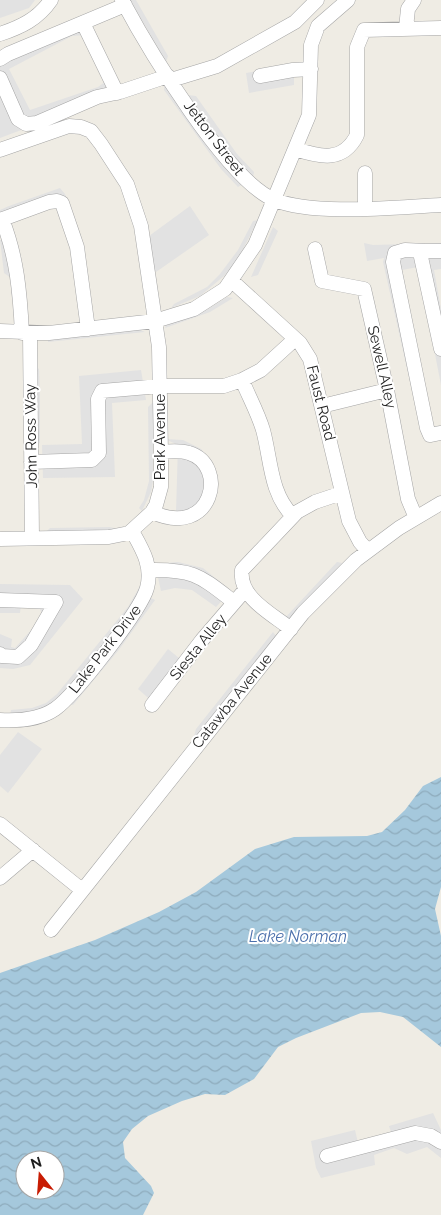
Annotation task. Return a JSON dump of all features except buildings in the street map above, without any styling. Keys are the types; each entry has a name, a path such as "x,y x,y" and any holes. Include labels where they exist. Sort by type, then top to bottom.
{"street":[{"path":"0,34 24,26 45,9 51,0"},
{"path":"0,78 18,119 26,124 37,123 97,97 217,66 295,22 317,0"},
{"path":"326,0 343,4"},
{"path":"406,28 408,9 414,0"},
{"path":"0,59 124,3"},
{"name":"Jetton Street","path":"124,3 169,78 240,175 273,200 310,207 441,205"},
{"path":"0,331 26,333 88,329 155,321 200,306 218,295 232,281 255,245 309,115 310,45 318,26 343,4"},
{"path":"83,23 117,93"},
{"path":"295,149 315,155 333,156 350,148 357,136 357,46 364,30 441,28"},
{"path":"260,76 311,69"},
{"name":"Park Avenue","path":"0,150 69,126 90,131 127,184 141,226 159,347 161,452 161,487 152,512 132,531 121,536 109,537 0,539"},
{"path":"365,173 365,207"},
{"path":"1,220 48,202 57,200 62,203 77,247 88,329"},
{"name":"John Ross Way","path":"1,220 12,244 20,285 26,333 32,538"},
{"name":"Sewell Alley","path":"315,249 322,281 364,289 388,390 408,499 416,518"},
{"path":"441,251 405,250 396,253 393,262 427,428 430,435 441,433"},
{"path":"425,251 421,257 441,349"},
{"name":"Faust Road","path":"232,281 296,339 310,359 352,530 368,551"},
{"path":"31,462 92,460 98,453 98,399 102,391 160,386 224,386 242,380 261,370 296,339"},
{"path":"242,380 263,431 281,503 293,516"},
{"path":"322,406 388,390"},
{"path":"152,512 166,519 180,520 198,511 210,498 211,486 208,474 197,456 188,452 161,452"},
{"path":"291,629 245,590 242,581 245,565 293,516 314,502 342,493"},
{"name":"Catawba Avenue","path":"51,930 291,629 336,578 368,551 441,503"},
{"name":"Lake Park Drive","path":"0,720 35,718 55,709 76,688 140,605 148,587 149,570 146,555 132,531"},
{"path":"149,570 178,570 201,578 234,602"},
{"name":"Siesta Alley","path":"152,705 245,590"},
{"path":"0,600 56,602 31,645 18,657 2,656 0,654"},
{"path":"0,824 82,890"},
{"path":"0,878 33,850"},
{"path":"327,1156 415,1133 431,1136 441,1142"}],"shaded area":[{"path":"0,0 35,0 29,8 0,18"},
{"path":"130,0 136,0 168,56 166,62"},
{"path":"93,22 93,32 72,36 9,69 30,110 98,87 106,81 114,95 0,138 0,52"},
{"path":"294,64 294,85 249,93 246,73"},
{"path":"165,80 225,167 243,184 238,187 221,169 164,90"},
{"path":"188,95 196,96 237,154 254,172 253,177 234,158"},
{"path":"60,188 65,194 80,233 89,298 60,194 0,214 0,210 9,206"},
{"path":"190,206 209,235 156,272 152,265 149,236"},
{"path":"258,220 237,261 224,276 200,296 171,308 174,304 207,287 220,274 238,250 253,221"},
{"path":"273,227 278,231 258,275 251,277"},
{"path":"0,240 8,240 18,299 11,294 14,280 4,273"},
{"path":"364,243 373,245 441,243 441,269 434,270 441,309 441,385 418,267 402,270 432,426 422,435 383,262 384,258 367,261"},
{"path":"227,297 233,298 210,312 165,328 167,323 208,309"},
{"path":"138,329 145,332 48,342 48,339"},
{"path":"34,365 39,369 40,394 40,443 35,445"},
{"path":"141,370 146,400 112,403 115,477 43,478 42,445 82,444 79,376"},
{"path":"153,402 153,481 151,492 142,511 139,508 144,500 149,481 148,407"},
{"path":"165,439 183,440 201,449 213,464 218,485 212,505 198,518 179,526 176,512 178,445"},
{"path":"110,527 117,529 110,531 46,532 50,528"},
{"path":"178,562 203,568 231,591 216,607 192,590 175,588 161,591 155,564"},
{"path":"337,562 342,563 292,618 284,619"},
{"path":"0,584 70,585 83,599 30,665 13,669 0,668 0,634 12,639 11,647 15,648 41,619 42,614 40,609 36,609 34,604 21,604 20,613 0,613"},
{"path":"144,584 116,631 55,702 39,711 10,716 11,710 32,708 46,703 57,694 128,607 140,586"},
{"path":"149,597 155,600 118,651 73,705 66,704"},
{"path":"273,632 276,636 193,740 196,729"},
{"path":"168,649 185,663 154,703 138,689"},
{"path":"18,732 42,749 8,793 0,786 0,755"},
{"path":"433,1113 441,1130 441,1158 427,1147 407,1154 394,1148 374,1155 375,1165 321,1178 316,1168 311,1141 355,1130 358,1143 387,1137 391,1132 389,1126"}],"water":[{"name":"Lake Norman","path":"441,777 441,887 435,909 441,936 441,1047 403,1017 380,1012 361,1013 296,1038 278,1047 254,1079 225,1095 205,1094 182,1101 148,1116 132,1129 123,1142 125,1158 151,1186 154,1193 143,1215 0,1215 0,973 95,940 159,912 196,892 255,849 294,837 367,836 382,832 405,810 423,786"}]}
